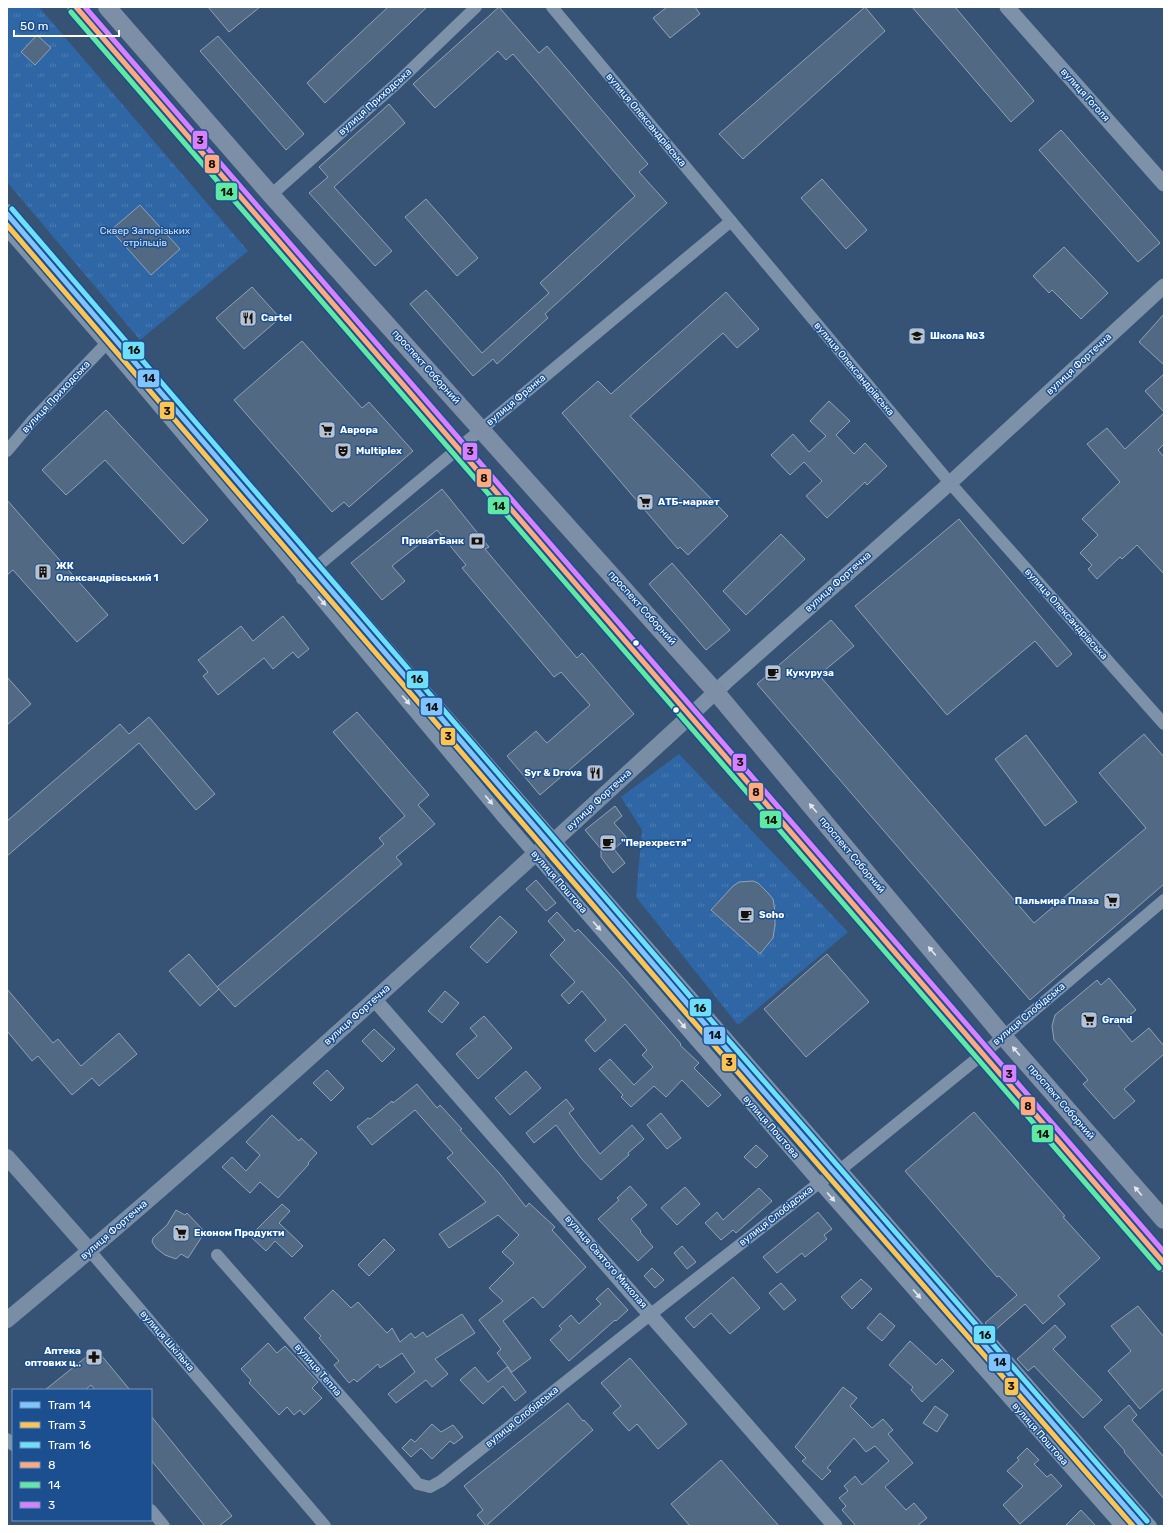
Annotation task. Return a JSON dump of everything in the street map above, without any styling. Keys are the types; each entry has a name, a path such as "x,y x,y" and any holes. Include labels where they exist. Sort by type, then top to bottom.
{"main road":[{"path":"76,7 458,449 984,1053 1164,1263"},
{"name":"проспект Соборний","path":"107,7 271,195 715,691 1003,1036 1164,1220"},
{"name":"вулиця Фортечна","path":"7,1319 90,1252 375,1000 535,854 555,840 690,715"},
{"name":"вулиця Шкільна","path":"7,1157 90,1252"}],"street":[{"name":"вулиця Приходська","path":"271,195 397,83 476,7"},
{"name":"вулиця Олександрівська","path":"552,7 950,483 1164,724"},
{"name":"вулиця Гоголя","path":"1007,7 1164,184"},
{"path":"7,210 1151,1526"},
{"name":"вулиця Франка","path":"302,579 731,221"},
{"name":"вулиця Поштова","path":"7,230 106,344 265,532 302,579 535,854 819,1183 1121,1526"},
{"name":"вулиця Фортечна","path":"690,715 715,691 950,483 1164,286"},
{"name":"вулиця Приходська","path":"7,451 32,421 106,344"},
{"name":"вулиця Слобідська","path":"418,1484 430,1487 441,1481 819,1183 840,1170 984,1053 1164,900"},
{"name":"вулиця Святого Миколая","path":"375,1000 835,1526"},
{"name":"вулиця Шкільна","path":"90,1252 325,1526"},
{"name":"вулиця Тепла","path":"217,1255 418,1484"},
{"path":"152,1511 164,1526"}],"green space":[{"name":"Сквер Запорізьких стрільців","path":"7,7 39,7 248,251 140,340 7,182"},
{"path":"679,754 848,932 738,1025 636,897 642,830 621,797"}],"building":[{"path":"208,7 260,7 229,32"},
{"path":"388,7 427,7 325,103 307,83"},
{"path":"499,7 539,53 547,46 648,164 639,172 667,203 545,314 548,318 497,364 493,359 473,376 410,304 426,290 482,353 549,293 540,283 635,196 513,54 506,60 498,51 435,108 413,84"},
{"path":"667,7 695,7 700,14 670,38 653,18"},
{"path":"865,7 885,31 743,159 719,134"},
{"path":"912,7 955,7 1034,101 1011,122"},
{"path":"37,35 51,48 35,65 21,52"},
{"path":"218,36 304,134 286,150 200,51"},
{"path":"389,104 405,123 334,187 392,251 375,266 309,193 328,177 319,167"},
{"path":"1061,130 1160,243 1138,262 1039,150"},
{"path":"822,179 867,230 846,249 801,198"},
{"path":"426,199 478,258 457,276 405,217"},
{"path":"140,205 180,249 151,275 111,230"},
{"path":"1064,247 1108,293 1081,319 1052,290 1049,293 1033,276"},
{"name":"Cartel","path":"252,287 280,318 244,349 216,318"},
{"path":"726,292 759,329 737,348 723,333 630,416 728,516 688,555 680,547 678,549 562,413 598,381 611,394"},
{"path":"1164,314 1164,365 1139,342"},
{"name":"Аврора","path":"302,341 362,408 369,402 413,451 349,507 344,502 332,512 234,400"},
{"path":"1164,374 1164,412 1145,391"},
{"path":"829,401 850,421 836,435 854,454 865,443 887,466 867,485 865,482 827,518 806,496 822,481 804,462 790,475 771,455 793,434 809,452 826,436 810,421"},
{"path":"106,410 208,520 183,544 105,460 66,495 42,470"},
{"path":"1164,413 1164,444 1158,450 1164,457 1164,574 1137,545 1122,559 1120,557 1097,579 1088,569 1092,565 1080,553 1098,535 1082,519 1120,482 1087,444 1107,428 1125,449"},
{"path":"442,489 489,547 485,549 577,658 582,653 634,714 540,795 507,756 536,731 547,743 590,705 561,672 554,677 462,568 466,565 437,530 392,566 405,581 382,600 351,563"},
{"name":"ЖК Олександрівський 1","path":"7,500 108,615 77,642 13,570 7,575"},
{"path":"959,519 1072,654 1057,667 1035,641 947,715 855,606"},
{"path":"781,534 805,559 746,615 723,591"},
{"path":"672,563 730,630 706,650 649,584"},
{"path":"283,616 309,649 298,658 293,652 273,669 264,658 218,695 203,676 208,672 198,660 241,626 253,641"},
{"path":"831,620 854,646 819,675 1034,923 1146,828 1099,773 1144,734 1164,757 1164,884 1030,1000 757,684"},
{"path":"7,677 31,704 7,725"},
{"path":"357,712 429,795 418,805 435,824 396,857 402,864 235,1007 217,987 384,844 379,838 405,816 333,732"},
{"path":"149,717 215,794 196,810 139,743 7,856 7,821 120,724 129,734"},
{"path":"1026,735 1077,802 1045,826 995,759"},
{"name":"\"Перехрестя\"","path":"615,806 622,816 614,823 627,838 614,849 625,863 613,873 601,857 601,849 585,830"},
{"path":"536,880 556,903 546,911 526,889"},
{"name":"Soho","path":"753,881 758,883 773,899 775,912 773,938 760,954 711,910 733,886 739,882"},
{"path":"557,912 575,932 578,929 617,970 681,1044 680,1045 699,1063 694,1068 721,1095 708,1107 682,1080 666,1097 654,1086 631,1107 621,1097 623,1095 599,1069 610,1059 634,1085 653,1067 642,1055 647,1050 625,1024 595,1052 585,1040 606,1020 582,991 569,1004 561,995 575,982 550,955 565,940 548,921"},
{"path":"500,916 517,932 487,963 470,947"},
{"path":"189,954 219,989 200,1006 169,971"},
{"path":"827,954 869,1002 806,1057 764,1009"},
{"path":"1109,978 1136,1010 1118,1025 1132,1042 1149,1028 1164,1046 1164,1054 1124,1089 1135,1101 1114,1119 1083,1084 1088,1080 1054,1040 1052,1026 1055,1015 1097,980 1101,985"},
{"path":"7,989 53,1043 58,1039 81,1066 119,1033 137,1054 99,1086 92,1078 72,1095 38,1056 32,1061 7,1031"},
{"path":"445,991 459,1003 442,1023 428,1011"},
{"path":"484,1016 512,1048 478,1079 456,1054 477,1036 470,1028"},
{"path":"374,1029 395,1049 382,1062 362,1041"},
{"path":"327,1070 344,1088 331,1101 313,1083"},
{"path":"526,1071 541,1088 510,1115 495,1098"},
{"path":"417,1084 437,1108 440,1105 462,1129 460,1130 500,1174 526,1207 529,1203 555,1227 552,1230 586,1267 543,1308 533,1297 503,1321 531,1358 512,1372 497,1353 501,1349 479,1320 503,1301 489,1288 514,1263 502,1252 519,1235 498,1215 449,1248 439,1234 486,1202 447,1158 453,1153 415,1110 372,1145 357,1127 368,1118 370,1119 392,1101 393,1103"},
{"path":"566,1099 574,1109 569,1113 600,1154 632,1125 644,1139 628,1153 629,1155 601,1180 581,1158 556,1125 534,1143 526,1133"},
{"path":"974,1112 1065,1216 1063,1217 1100,1258 1058,1296 1065,1304 1043,1324 1025,1304 993,1332 985,1323 1017,1295 999,1276 997,1277 905,1171"},
{"path":"661,1113 681,1138 667,1149 647,1125"},
{"path":"272,1115 299,1141 301,1138 317,1153 278,1198 260,1182 250,1193 222,1167 232,1157 246,1171 260,1155 246,1142"},
{"path":"756,1145 768,1156 756,1168 744,1157"},
{"path":"630,1186 647,1205 631,1219 653,1247 638,1261 598,1219 619,1200 617,1198"},
{"path":"685,1187 700,1204 677,1225 661,1208"},
{"path":"759,1188 772,1201 736,1233 733,1230 721,1240 705,1223 717,1212 723,1220"},
{"path":"282,1204 290,1211 279,1223 303,1246 292,1257 275,1241 266,1251 250,1236"},
{"path":"176,1210 185,1215 187,1213 205,1232 188,1258 181,1254 176,1259 165,1255 156,1248 152,1242 153,1238 167,1225"},
{"path":"818,1212 832,1229 824,1235 827,1239 805,1257 802,1253 777,1273 763,1257"},
{"path":"384,1239 395,1250 369,1276 358,1265"},
{"path":"682,1246 696,1262 687,1269 674,1253"},
{"path":"652,1268 664,1280 655,1288 644,1276"},
{"path":"733,1277 760,1308 730,1334 711,1313 694,1328 685,1318"},
{"path":"861,1279 872,1289 852,1309 841,1297"},
{"path":"781,1283 796,1300 784,1310 769,1293"},
{"path":"608,1288 628,1310 569,1361 550,1340 562,1329 559,1326 571,1315 579,1324 601,1304 596,1299"},
{"path":"333,1290 351,1308 358,1302 387,1333 392,1328 400,1342 411,1333 415,1338 423,1332 427,1337 462,1314 475,1333 435,1359 448,1374 432,1387 426,1380 396,1403 388,1394 415,1372 402,1353 380,1368 378,1364 357,1382 354,1379 349,1383 334,1365 339,1361 319,1338 321,1336 304,1318"},
{"path":"1138,1306 1164,1337 1164,1388 1140,1409 1108,1371 1131,1351 1111,1326"},
{"path":"880,1313 895,1326 882,1341 867,1328"},
{"path":"1055,1325 1066,1337 1053,1349 1102,1400 1083,1418 1034,1366 1028,1371 1017,1359"},
{"path":"910,1341 936,1365 942,1359 954,1371 922,1402 911,1390 913,1387 889,1365"},
{"path":"268,1343 277,1353 285,1346 318,1382 312,1388 322,1398 304,1415 300,1410 294,1415 287,1407 279,1415 249,1383 251,1380 241,1369"},
{"path":"96,1349 129,1389 94,1389 91,1385 86,1389 46,1389"},
{"path":"630,1358 687,1424 658,1449 637,1424 629,1431 613,1413 621,1406 601,1383"},
{"path":"475,1367 488,1382 507,1367 526,1392 515,1401 503,1386 483,1404 460,1380"},
{"path":"843,1387 857,1398 850,1406 872,1428 883,1419 893,1430 888,1434 913,1463 885,1487 906,1510 914,1503 927,1518 917,1526 856,1526 842,1510 846,1506 839,1498 848,1491 844,1486 855,1476 862,1485 889,1461 875,1446 866,1452 854,1438 827,1468 831,1471 822,1480 802,1461 806,1458 795,1447"},
{"path":"568,1403 583,1421 584,1420 593,1430 486,1526 477,1515 483,1510 464,1486"},
{"path":"1129,1405 1137,1415 1132,1420 1164,1457 1164,1499 1104,1427"},
{"path":"935,1406 948,1415 937,1432 923,1423"},
{"path":"152,1417 232,1516 219,1526 205,1526 152,1461"},
{"path":"432,1424 441,1432 453,1425 463,1437 454,1444 450,1441 432,1459 421,1448 411,1457 402,1448 411,1439 415,1442"},
{"path":"1027,1448 1039,1460 1034,1464 1047,1477 1051,1474 1062,1486 1020,1524 1003,1505 1023,1486 1007,1471 1019,1460 1017,1458"},
{"path":"721,1460 779,1526 690,1526 671,1504"},
{"path":"1081,1510 1096,1526 1065,1526"}],"tram line":[{"name":"16","path":"12,209 696,1003 1147,1521"},
{"name":"14","path":"7,214 691,1008 1142,1526"},
{"name":"3","path":"7,225 686,1013 1133,1526"}],"transit line":[{"name":"8","path":"76,7 1164,1263"},
{"name":"3","path":"85,7 1164,1252"},
{"name":"14","path":"71,12 1159,1268"}],"place":[{"name":"Cartel","path":"248,318"},
{"name":"Школа №3","path":"917,336"},
{"name":"Аврора","path":"327,430"},
{"name":"Multiplex","path":"343,451"},
{"name":"АТБ-маркет","path":"645,502"},
{"name":"ПриватБанк","path":"477,541"},
{"name":"ЖК Олександрівський 1","path":"43,572"},
{"name":"Кукуруза","path":"773,673"},
{"name":"Syr & Drova","path":"595,773"},
{"name":"\"Перехрестя\"","path":"608,843"},
{"name":"Пальмира Плаза","path":"1112,901"},
{"name":"Soho","path":"746,915"},
{"name":"Grand","path":"1089,1020"},
{"name":"Економ Продукти","path":"181,1233"},
{"name":"Аптека оптових ц‥","path":"94,1357"}]}
